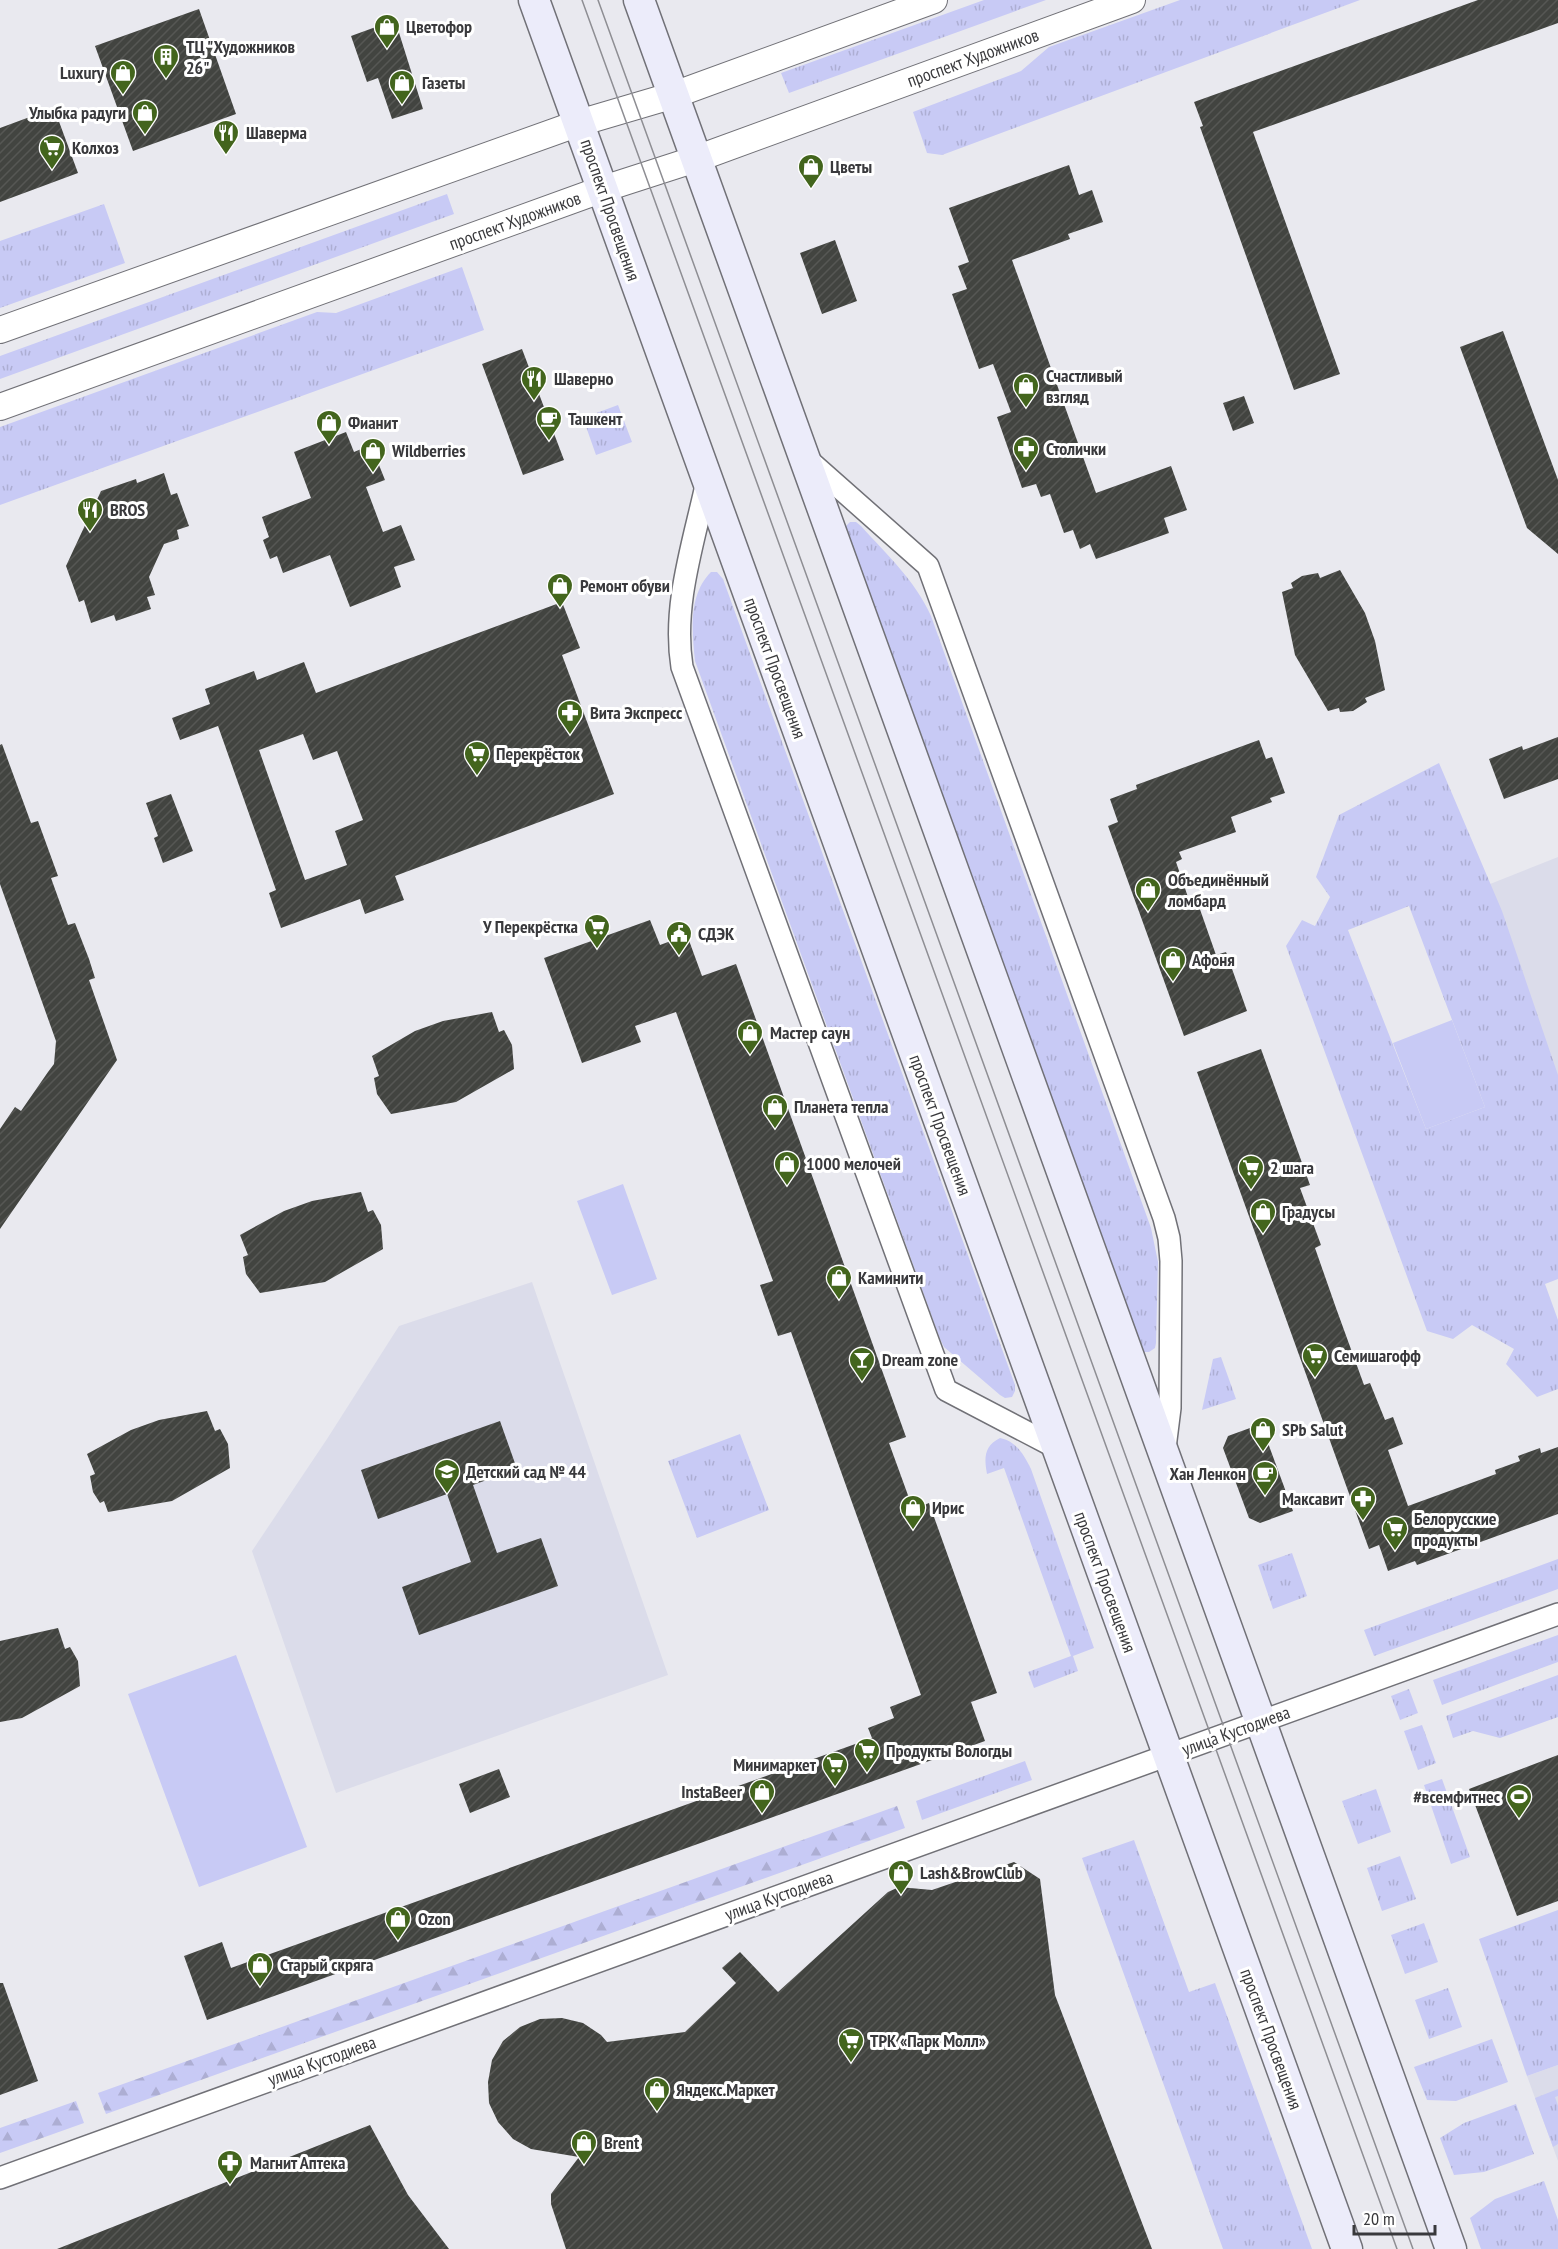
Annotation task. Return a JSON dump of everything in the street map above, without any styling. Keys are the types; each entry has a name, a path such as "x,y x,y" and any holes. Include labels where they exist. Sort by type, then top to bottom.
{"main road":[{"name":"проспект Просвещения","path":"534,0 1347,2249"},
{"path":"639,0 1451,2249"}],"street":[{"path":"0,330 579,123 674,95 934,0"},
{"name":"проспект Художников","path":"0,407 603,189 696,159 1132,0"},
{"path":"805,457 928,566 1164,1218 1171,1261 1170,1408 1164,1455"},
{"path":"707,482 683,591 678,642 682,667 753,865 946,1390 1057,1448"},
{"name":"улица Кустодиева","path":"0,2178 1558,1614"}],"shaded area":[{"path":"1558,857 1558,1104 1480,888"},
{"name":"Детский сад № 44","path":"532,1282 668,1675 336,1793 252,1551 399,1326"},
{"path":"1558,2065 1558,2161 1527,2076"}],"green space":[{"path":"984,0 1046,0 789,93 781,73"},
{"path":"1180,0 1360,0 942,155 927,153 913,112 1021,71 1049,47"},
{"path":"447,194 454,214 0,379 0,356"},
{"path":"104,204 125,263 0,308 0,241"},
{"path":"462,267 484,330 0,505 0,427 317,312 336,313"},
{"path":"618,405 632,442 596,455 583,418"},
{"path":"850,522 856,522 861,526 899,568 917,591 931,616 1151,1228 1158,1262 1156,1343 1155,1348 1149,1352 1144,1352 1140,1347 845,532"},
{"path":"711,572 717,572 723,579 1015,1385 1012,1397 1005,1398 1000,1395 944,1347 940,1339 695,661 693,614 695,602 698,591"},
{"path":"1439,763 1502,911 1558,1075 1558,1279 1545,1284 1558,1320 1558,1389 1537,1397 1506,1364 1514,1349 1472,1325 1453,1339 1427,1331 1286,946 1302,920 1315,926 1330,897 1316,877 1339,815","holes":["1409,906 1485,1107 1426,1129 1348,930"]},
{"path":"1452,1020 1485,1107 1426,1129 1393,1043"},
{"path":"623,1184 657,1279 612,1295 577,1201"},
{"path":"1221,1357 1236,1399 1202,1410 1213,1359"},
{"path":"740,1434 769,1510 697,1538 668,1461"},
{"path":"1000,1438 1015,1445 1031,1469 1094,1648 1073,1656 1078,1671 1034,1688 1028,1672 1071,1656 1004,1468 987,1474 986,1453 991,1445"},
{"path":"1292,1553 1307,1596 1273,1609 1258,1565"},
{"path":"1558,1559 1558,1589 1374,1656 1364,1630"},
{"path":"1558,1635 1558,1662 1442,1705 1433,1680"},
{"path":"236,1655 307,1847 199,1887 128,1694"},
{"path":"1558,1675 1558,1717 1500,1738 1473,1731 1453,1738 1446,1716"},
{"path":"1409,1689 1418,1713 1400,1720 1391,1696"},
{"path":"1422,1725 1436,1763 1418,1770 1404,1731"},
{"path":"1025,1761 1032,1780 922,1820 916,1801"},
{"path":"1442,1779 1470,1857 1451,1864 1424,1785"},
{"path":"1376,1789 1391,1832 1358,1844 1342,1801"},
{"path":"897,1806 905,1828 106,2114 98,2093"},
{"path":"1134,1840 1189,1992 1215,1983 1312,2249 1223,2249 1082,1858"},
{"path":"1400,1856 1416,1899 1382,1911 1367,1868"},
{"path":"1558,1910 1558,2065 1527,2076 1479,1939"},
{"path":"1424,1923 1438,1962 1405,1974 1391,1935"},
{"path":"1448,1988 1462,2027 1429,2039 1415,2000"},
{"path":"1492,2039 1508,2082 1456,2101 1427,2100 1414,2067"},
{"path":"1558,2089 1558,2096 1555,2097 1558,2106 1558,2144 1553,2147 1535,2098"},
{"path":"76,2101 84,2123 0,2153 0,2128"},
{"path":"1516,2104 1534,2154 1484,2172 1454,2175 1440,2138 1464,2123"},
{"path":"1544,2181 1558,2220 1558,2249 1481,2249 1470,2218 1495,2199"}],"building":[{"path":"1478,0 1558,0 1558,23 1253,132 1340,374 1294,390 1200,127 1203,126 1194,102"},
{"name":"ТЦ \"Художников 26\"","path":"199,9 236,114 133,151 95,46"},
{"path":"395,20 423,109 392,119 378,78 367,82 351,36"},
{"path":"54,108 78,173 0,202 0,128"},
{"path":"1069,165 1079,195 1092,190 1103,222 1068,234 1070,239 1012,260 1096,493 1171,466 1187,510 1164,518 1169,533 1096,559 1090,544 1080,549 1073,530 1064,533 1050,494 1041,497 1036,484 1022,488 997,417 1011,412 993,364 979,369 952,294 967,289 958,266 969,262 949,208"},
{"path":"835,240 857,301 822,314 800,253"},
{"path":"1503,331 1558,480 1558,554 1527,528 1460,347"},
{"path":"522,349 564,460 523,475 482,364"},
{"path":"1244,396 1254,423 1233,431 1223,403"},
{"path":"346,432 354,452 371,445 385,480 366,487 383,532 401,525 415,560 394,567 401,587 350,607 330,555 283,573 277,556 270,559 263,540 269,537 262,517 311,498 294,452"},
{"path":"164,473 171,495 177,493 189,526 177,530 179,539 164,544 149,577 155,595 147,597 151,609 116,621 114,615 91,623 84,600 79,602 66,566 101,491 136,479 137,483"},
{"path":"1340,570 1365,613 1375,641 1385,690 1365,698 1367,702 1353,711 1340,712 1339,708 1328,711 1295,655 1282,592 1293,588 1291,583 1302,576 1318,573 1320,578"},
{"name":"Перекрёсток","path":"562,602 580,648 562,655 614,794 395,876 404,900 365,914 360,899 281,928 269,893 276,890 218,726 180,740 172,718 210,704 205,689 254,671 257,680 304,662 316,693","holes":["303,734 313,760 337,751 363,820 335,831 347,865 305,880 259,750"]},
{"path":"1558,737 1558,779 1504,799 1489,759 1522,746 1523,750"},
{"path":"1259,740 1266,759 1272,757 1285,793 1270,798 1272,802 1231,817 1236,832 1179,852 1182,859 1176,862 1189,900 1196,898 1216,955 1226,952 1247,1011 1184,1036 1108,826 1118,822 1110,799 1137,789 1136,785"},
{"path":"2,744 31,823 38,821 58,876 51,878 68,925 75,923 89,959 95,978 89,980 117,1060 0,1229 0,1129 15,1107 21,1111 54,1064 56,1041 0,884 0,745"},
{"path":"171,794 193,851 163,863 154,838 158,836 146,803"},
{"path":"650,920 660,945 687,935 702,976 736,964 906,1437 889,1443 913,1509 929,1503 997,1693 971,1702 985,1741 207,2020 184,1956 222,1942 231,1968 872,1738 868,1728 894,1718 890,1707 921,1695 791,1332 778,1336 760,1285 773,1281 676,1012 635,1026 641,1042 582,1063 544,958"},
{"path":"492,1012 499,1032 504,1030 512,1045 514,1069 456,1102 391,1114 377,1094 374,1078 379,1076 372,1056 415,1031 443,1021"},
{"path":"1261,1049 1310,1185 1300,1188 1321,1245 1315,1248 1336,1308 1364,1385 1370,1383 1385,1420 1393,1417 1403,1444 1388,1450 1408,1506 1496,1474 1495,1470 1520,1461 1518,1456 1540,1448 1541,1453 1558,1447 1558,1514 1417,1565 1415,1561 1388,1571 1379,1545 1369,1549 1197,1072"},
{"path":"361,1192 368,1212 373,1210 381,1225 383,1249 325,1282 260,1293 246,1274 243,1257 248,1255 240,1235 284,1211 312,1201"},
{"path":"207,1411 215,1431 220,1429 228,1444 230,1468 172,1501 108,1512 104,1501 100,1503 93,1492 90,1476 95,1474 87,1454 131,1430 159,1420"},
{"path":"500,1421 517,1469 473,1485 497,1553 541,1538 558,1586 419,1635 402,1587 471,1562 447,1494 378,1519 361,1470"},
{"path":"1261,1424 1293,1511 1260,1523 1249,1518 1223,1448 1228,1436"},
{"path":"58,1628 65,1649 70,1647 78,1661 80,1686 22,1718 0,1722 0,1641"},
{"name":"#всемфитнес","path":"1558,1755 1558,1901 1517,1916 1469,1789"},
{"path":"499,1769 510,1797 470,1813 459,1784"},
{"name":"ТРК «Парк Молл»","path":"1014,1862 1040,1879 1055,1995 1152,2249 566,2249 551,2204 551,2194 579,2157 531,2149 513,2139 498,2122 489,2103 488,2082 492,2060 503,2041 520,2027 540,2019 562,2018 583,2023 607,2042 685,2032 736,1983 722,1968 740,1952 778,1992 888,1892 899,1887 932,1890"},
{"path":"0,1983 3,1983 38,2081 0,2095"},
{"path":"370,2125 408,2195 449,2249 57,2249"}],"tram line":[{"path":"582,0 1397,2249"},
{"path":"598,0 1413,2249"}],"place":[{"name":"Цветофор","path":"387,50"},
{"name":"ТЦ \"Художников 26\"","path":"166,80"},
{"name":"Luxury","path":"123,96"},
{"name":"Газеты","path":"402,106"},
{"name":"Улыбка радуги","path":"145,136"},
{"name":"Шаверма","path":"226,156"},
{"name":"Колхоз","path":"52,171"},
{"name":"Цветы","path":"811,190"},
{"name":"Шаверно","path":"534,402"},
{"name":"Счастливый взгляд","path":"1026,409"},
{"name":"Ташкент","path":"549,442"},
{"name":"Фианит","path":"329,446"},
{"name":"Столички","path":"1026,472"},
{"name":"Wildberries","path":"373,474"},
{"name":"BROS","path":"90,533"},
{"name":"Ремонт обуви","path":"560,609"},
{"name":"Вита Экспресс","path":"570,736"},
{"name":"Перекрёсток","path":"477,777"},
{"name":"Объединённый ломбард","path":"1148,913"},
{"name":"У Перекрёстка","path":"597,950"},
{"name":"СДЭК","path":"679,957"},
{"name":"Афоня","path":"1173,983"},
{"name":"Мастер саун","path":"750,1056"},
{"name":"Планета тепла","path":"775,1130"},
{"name":"1000 мелочей","path":"787,1187"},
{"name":"2 шага","path":"1251,1191"},
{"name":"Градусы","path":"1263,1235"},
{"name":"Каминити","path":"839,1301"},
{"name":"Семишагофф","path":"1315,1379"},
{"name":"Dream zone","path":"862,1383"},
{"name":"SPb Salut","path":"1263,1453"},
{"name":"Детский сад № 44","path":"447,1495"},
{"name":"Хан Ленкон","path":"1265,1497"},
{"name":"Максавит","path":"1363,1522"},
{"name":"Ирис","path":"913,1531"},
{"name":"Белорусские продукты","path":"1395,1552"},
{"name":"Продукты Вологды","path":"867,1774"},
{"name":"Минимаркет","path":"835,1788"},
{"name":"InstaBeer","path":"762,1815"},
{"name":"#всемфитнес","path":"1519,1820"},
{"name":"Lash&BrowClub","path":"901,1896"},
{"name":"Ozon","path":"398,1942"},
{"name":"Старый скряга","path":"260,1988"},
{"name":"ТРК «Парк Молл»","path":"851,2064"},
{"name":"Яндекс.Маркет","path":"657,2113"},
{"name":"Brent","path":"584,2166"},
{"name":"Магнит Аптека","path":"230,2186"}]}
